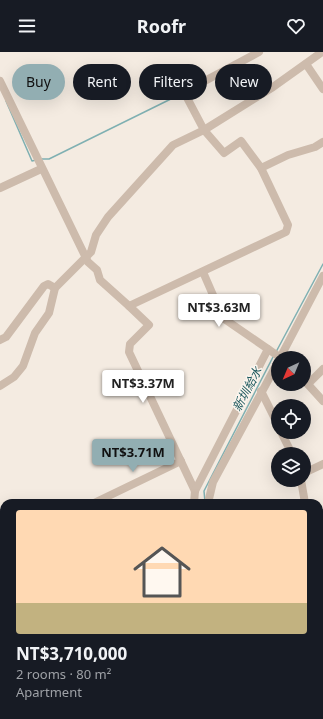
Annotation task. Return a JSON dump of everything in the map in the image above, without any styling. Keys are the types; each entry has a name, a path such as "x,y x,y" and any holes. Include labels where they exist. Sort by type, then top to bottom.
{"street":[{"path":"130,306 286,232 288,225 261,168 241,141 224,153 204,130 184,92 259,52"},
{"path":"0,386 14,378 23,366 35,333 50,313 55,288 86,257 94,244 96,235 108,217 173,146 204,130 273,87 322,52"},
{"path":"306,64 323,89"},
{"path":"0,81 88,262 97,270 100,280 149,325 130,344 128,352 195,491"},
{"path":"261,168 288,155 315,147 323,142"},
{"path":"0,188 41,168"},
{"path":"203,272 223,318 271,352"},
{"path":"280,351 323,276"},
{"path":"0,340 6,337 44,286 48,284 55,288"},
{"path":"194,499 195,491 271,366"},
{"path":"209,499 213,482 271,369"},
{"path":"311,378 323,369"},
{"path":"311,388 323,401"},
{"path":"261,391 271,411"},
{"path":"102,499 181,461"},
{"path":"311,470 323,464"},
{"path":"302,487 304,499"}],"waterway":[{"path":"42,159 49,159 169,100"},
{"path":"6,101 32,161 36,160"},
{"name":"新圳給水","path":"277,351 323,264"},
{"name":"新圳給水","path":"205,499 204,491 271,361"}]}
